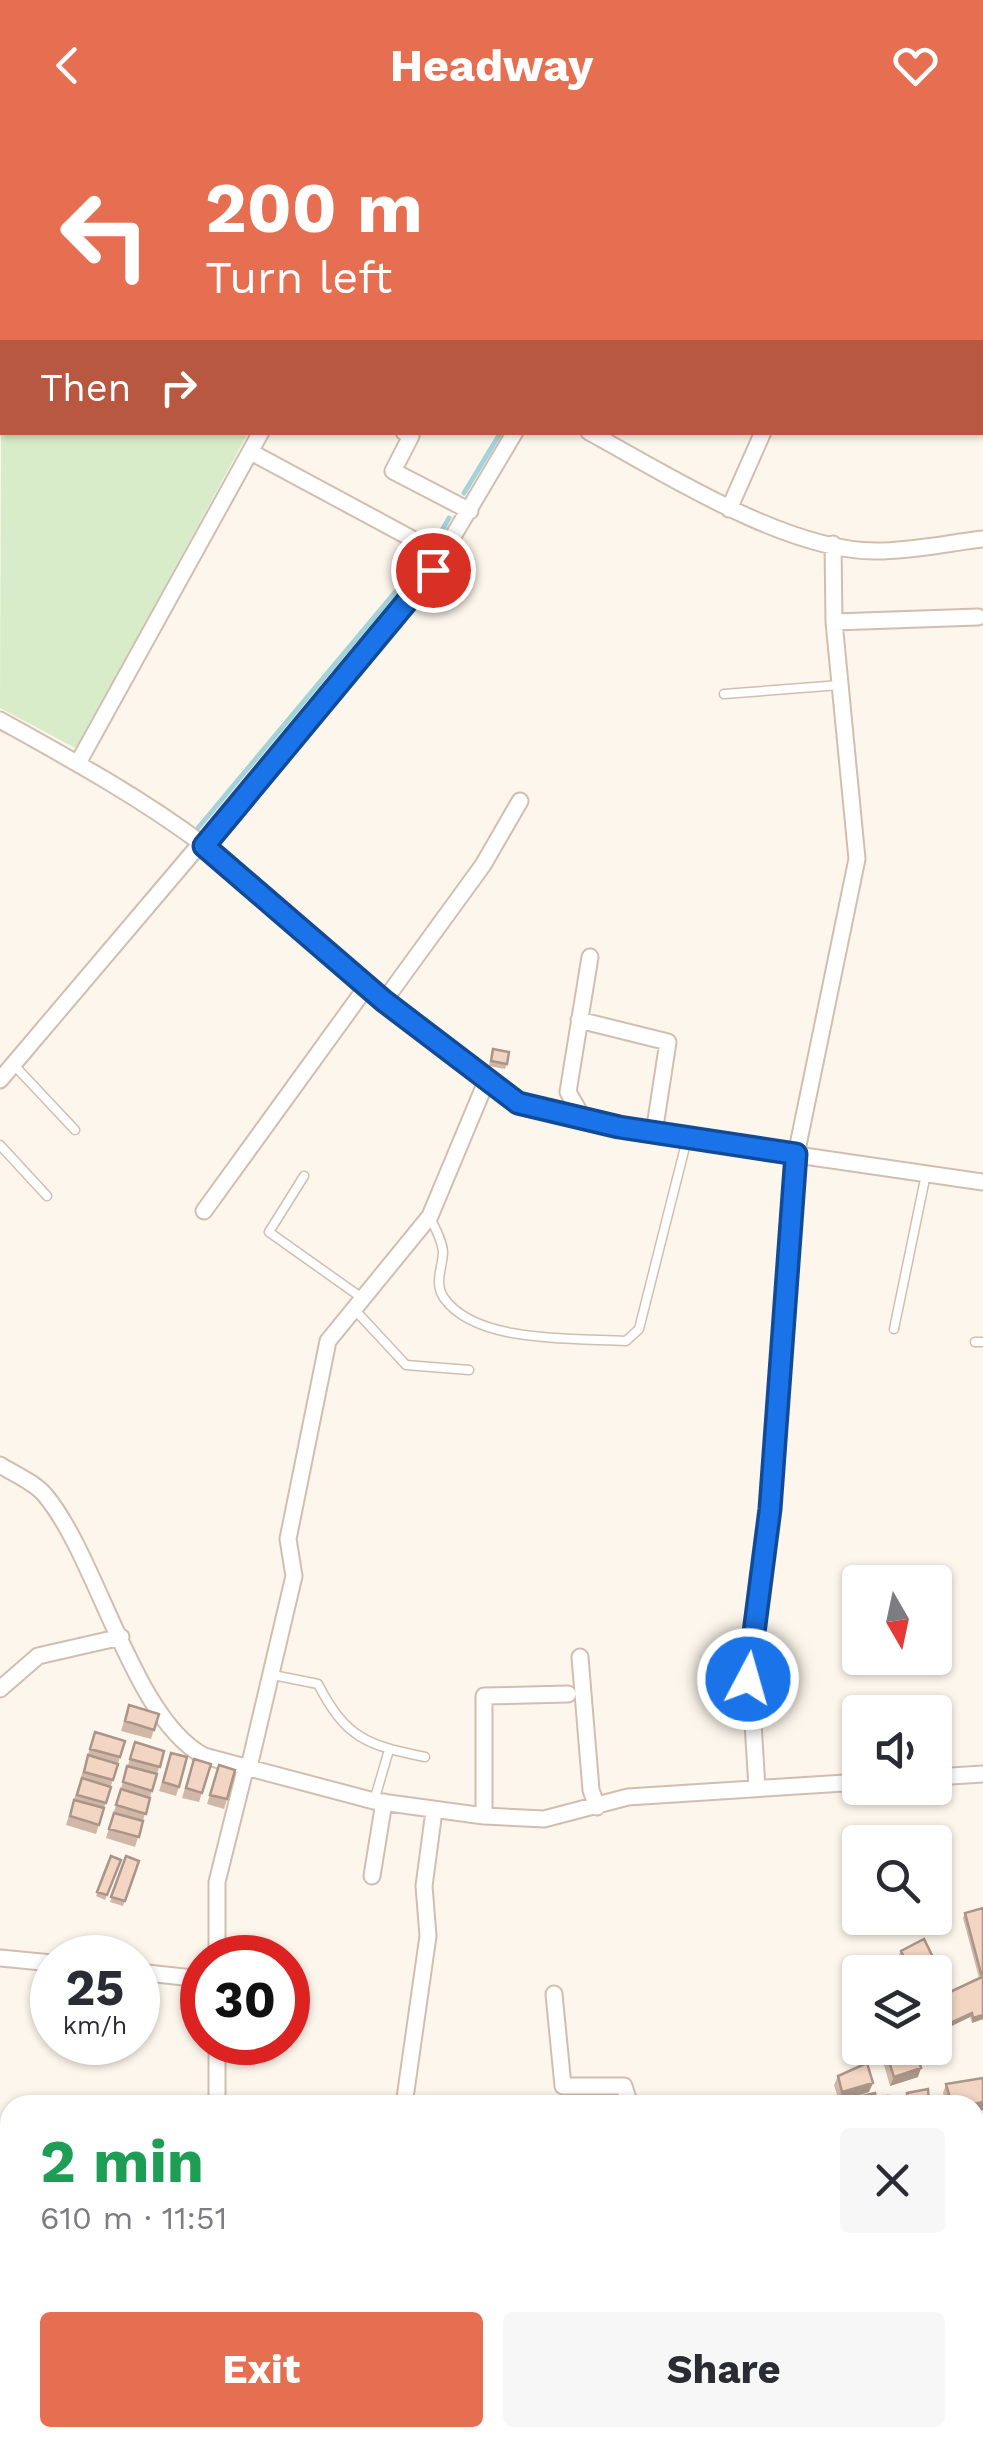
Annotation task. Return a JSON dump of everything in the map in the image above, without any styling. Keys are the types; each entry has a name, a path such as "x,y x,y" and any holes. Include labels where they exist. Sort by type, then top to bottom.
{"street":[{"path":"78,763 260,435"},
{"path":"409,435 393,470 470,511"},
{"path":"0,1080 444,556 512,435"},
{"path":"594,435 729,509 833,544 875,552 983,539"},
{"path":"729,509 762,435"},
{"path":"251,452 444,556"},
{"path":"757,1788 749,1658 770,1509 796,1154 857,859 834,622 833,544"},
{"path":"834,622 978,617"},
{"path":"0,720 78,763 203,845 384,1001 518,1103 688,1140 983,1182"},
{"path":"384,1001 483,865 520,802"},
{"path":"584,1120 568,1092 590,957"},
{"path":"204,1211 367,986"},
{"path":"579,1020 668,1042 654,1133"},
{"path":"217,1935 217,1882 273,1676 294,1576 288,1538 328,1342 430,1216 486,1082"},
{"path":"0,1465 42,1491 153,1699 185,1742 204,1756 379,1802 484,1816 544,1818 628,1798 842,1783"},
{"path":"0,1688 38,1656 121,1637"},
{"path":"580,1657 590,1790 597,1807"},
{"path":"484,1816 484,1696 568,1694"},
{"path":"952,1776 983,1774"},
{"path":"372,1876 379,1802"},
{"path":"405,2095 414,2006 428,1936 424,1886 434,1811"},
{"path":"0,1958 30,1961"},
{"path":"554,1994 563,2086 624,2086 627,2095"},
{"path":"217,2065 217,2095"}],"lane":[{"path":"724,694 840,685"},
{"path":"13,1064 75,1130"},
{"path":"430,1216 443,1250 438,1281 444,1298 474,1324 532,1336 626,1341 638,1329 688,1140"},
{"path":"0,1145 48,1196"},
{"path":"894,1329 926,1174"},
{"path":"304,1176 269,1232 359,1304 406,1366 469,1370"},
{"path":"273,1676 318,1684 339,1724 389,1750 425,1757"},
{"path":"379,1802 389,1750"}],"green space":[{"path":"1,435 247,435 77,749 0,708"}],"building":[{"path":"493,1049 509,1052 507,1064 491,1061"},
{"path":"129,1705 159,1714 154,1730 125,1721"},
{"path":"95,1732 125,1741 120,1757 90,1749"},
{"path":"135,1742 164,1751 160,1767 130,1759"},
{"path":"171,1753 187,1757 179,1787 163,1782"},
{"path":"88,1755 118,1764 113,1780 84,1772"},
{"path":"194,1759 211,1764 202,1793 186,1788"},
{"path":"219,1765 235,1770 227,1799 210,1795"},
{"path":"127,1766 157,1774 152,1791 123,1782"},
{"path":"82,1778 111,1787 106,1803 77,1795"},
{"path":"121,1789 150,1798 146,1814 116,1805"},
{"path":"74,1800 104,1808 99,1825 70,1816"},
{"path":"114,1813 143,1821 139,1837 109,1829"},
{"path":"111,1856 121,1860 107,1895 97,1892"},
{"path":"126,1856 139,1861 125,1901 111,1897"},
{"path":"983,1908 983,2015 973,2018 972,2013 952,2022 952,1991 982,1977 965,1913"},
{"path":"924,1939 932,1955 903,1955 901,1951"},
{"path":"868,2065 873,2083 842,2092 838,2076"},
{"path":"890,2065 920,2065 921,2068 894,2077"},
{"path":"983,2078 983,2095 949,2095 946,2084"},
{"path":"928,2089 928,2095 907,2095"}],"waterway":[{"path":"464,493 499,435"},
{"path":"436,541 449,518"},
{"path":"198,828 422,560"}],"route":[{"path":"433,570 204,846 384,1001 518,1103 540,1111 688,1140 796,1154 774,1409 770,1509 748,1679"}]}
